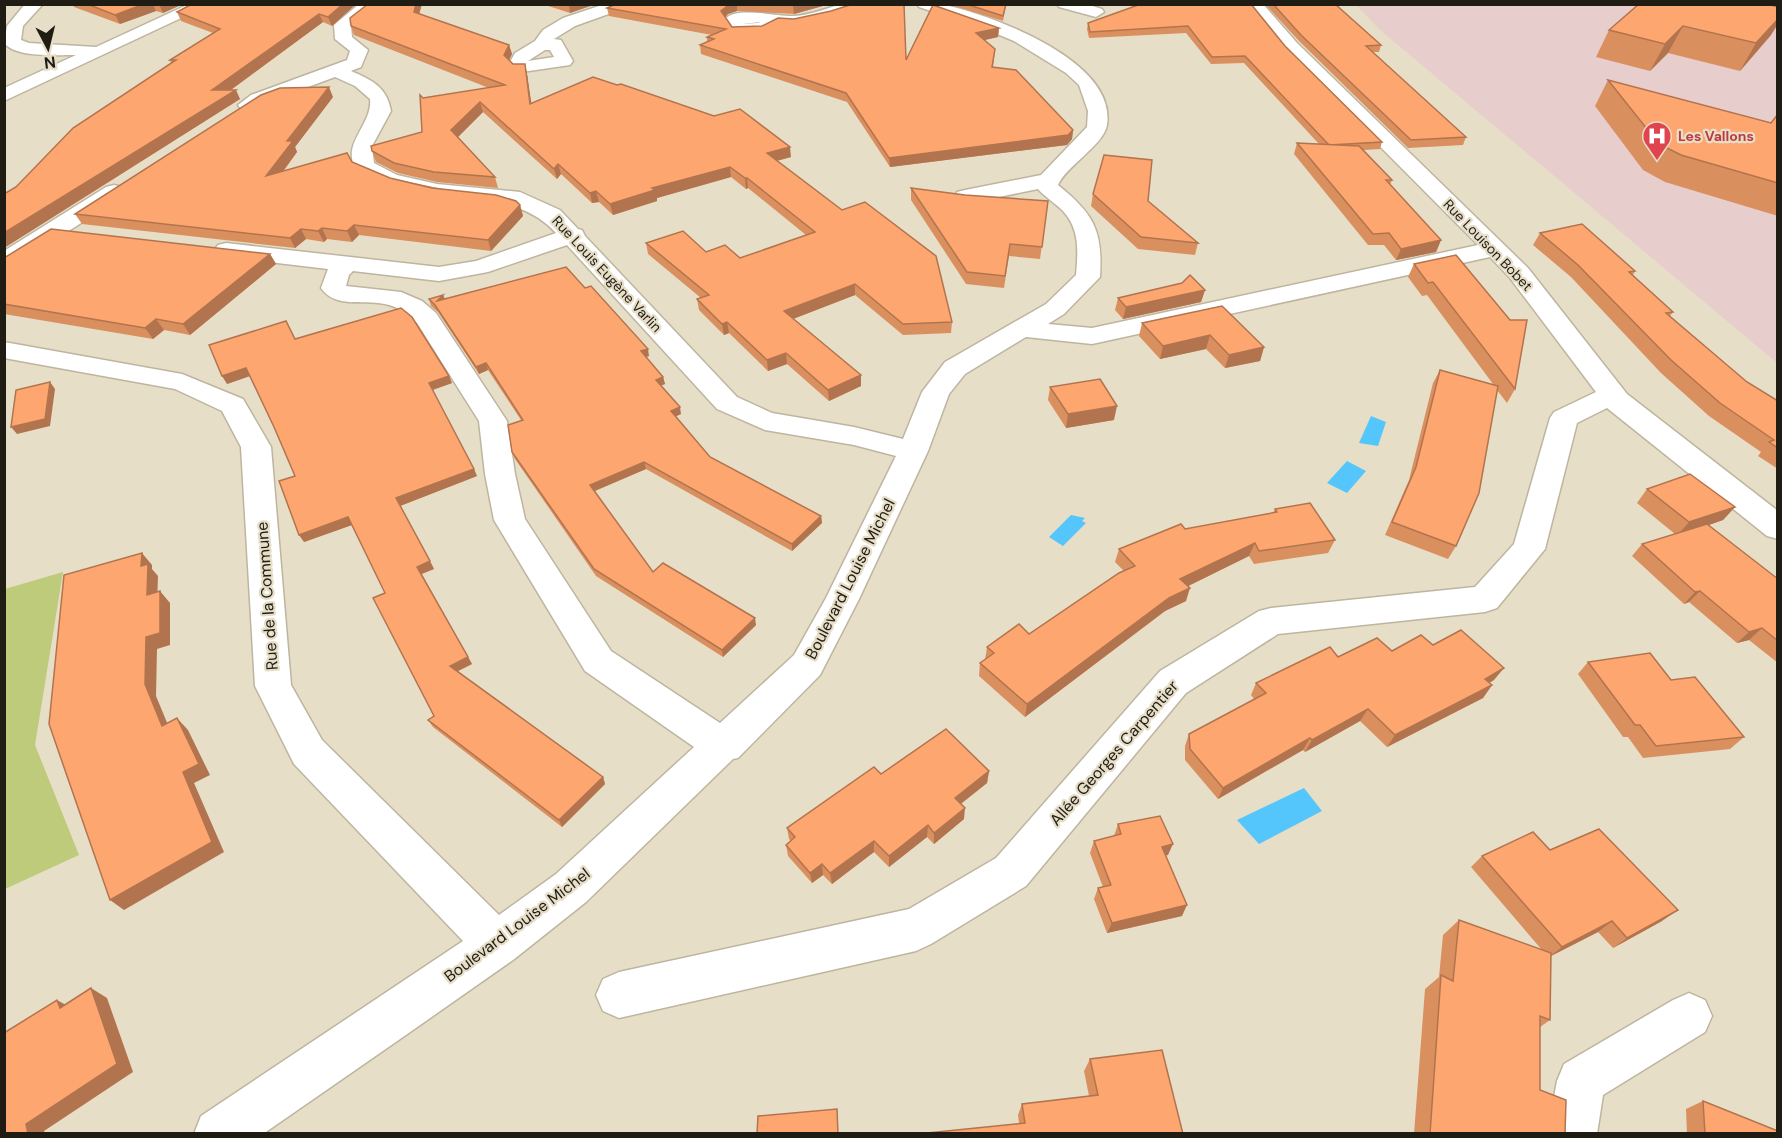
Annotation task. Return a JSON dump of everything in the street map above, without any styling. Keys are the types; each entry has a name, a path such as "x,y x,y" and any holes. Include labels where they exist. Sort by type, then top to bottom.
{"street":[{"path":"35,4 16,22 11,37 13,43 27,48 97,52"},
{"path":"4,95 203,4"},
{"path":"230,117 258,99 355,63 359,50 344,39 342,25 373,4"},
{"path":"541,45 549,34 569,22 622,4"},
{"path":"773,20 794,21 825,15 859,4"},
{"path":"925,4 991,25 1020,38 1072,69 1087,83 1098,111 1097,128 1050,180 965,197"},
{"path":"1065,4 1096,12"},
{"name":"Rue Louison Bobet","path":"1254,4 1291,47 1519,273 1617,400 1778,528"},
{"name":"Rue Louis Eugène Varlin","path":"334,70 361,82 380,97 381,111 362,146 364,165 390,180 437,190 512,197 552,215 574,235 727,403 765,421 854,436 913,451"},
{"path":"4,262 134,179"},
{"name":"Boulevard Louise Michel","path":"219,1134 498,944 571,888 724,746 807,665 913,451 936,392 955,368 1055,309 1088,277 1091,246 1084,223 1072,206 1047,187 1050,180"},
{"path":"54,230 93,234"},
{"path":"208,248 439,274 480,267 574,235"},
{"path":"1022,329 1092,336 1494,249"},
{"path":"347,264 338,273 333,288 342,294 392,297 413,306 427,318 467,379 493,421 500,474 510,520 598,661 724,746"},
{"name":"Rue de la Commune","path":"4,350 182,382 233,405 256,447 273,686 308,752 498,944"},
{"name":"Allée Georges Carpentier","path":"619,995 916,929 1011,872 1173,682 1271,621 1353,614 1485,598 1529,549 1564,418 1603,399 1617,400"},
{"path":"1572,1134 1581,1081 1689,1016"}],"shaded area":[{"name":"Les Vallons","path":"1356,5 1777,5 1777,363 1380,30"}],"green space":[{"path":"63,572 35,745 79,855 5,889 5,589"}],"water":[{"path":"1371,416 1386,422 1378,446 1359,443"},
{"path":"1347,461 1366,471 1347,493 1327,483"},
{"path":"1071,515 1085,518 1082,521 1086,523 1063,546 1049,537"},
{"path":"1304,788 1322,811 1259,844 1237,820"}],"building":[{"path":"87,4 144,4 115,15"},
{"path":"192,4 343,4 328,17 319,14 212,90 236,90 4,233 4,194 16,187 73,128 176,60 170,60 220,29 177,12"},
{"path":"368,4 416,4 414,12 509,45 504,55 513,64 525,64 530,104 593,77 617,85 621,84 714,116 740,109 790,147 767,153 842,210 865,202 936,256 952,322 903,324 855,284 784,311 861,375 828,390 786,353 767,360 727,322 722,324 697,299 709,295 646,243 683,231 706,252 725,245 740,258 815,232 730,167 652,188 655,190 610,204 596,191 590,193 558,164 554,169 480,102 451,130 495,177 434,172 394,163 372,151 371,146 422,132 420,95 423,98 505,85 351,26 350,18"},
{"path":"616,4 730,4 721,11 732,27 762,26 778,18 794,19 853,4 904,4 906,60 933,5 999,28 976,33 995,49 992,67 1016,70 1073,130 1068,135 889,158 846,93 700,45 714,39 707,37 726,29 607,8"},
{"path":"966,4 1006,4 1003,16"},
{"path":"1141,4 1251,4 1285,46 1382,142 1329,145 1245,56 1212,57 1188,26 1090,32 1088,23"},
{"path":"1273,4 1335,4 1381,45 1366,46 1466,137 1411,140 1301,35"},
{"path":"1639,4 1767,4 1778,7 1778,19 1756,43 1683,26 1665,44 1609,30"},
{"path":"1608,80 1771,123 1778,114 1778,183 1681,155 1659,144"},
{"path":"329,87 287,141 293,141 266,176 347,153 352,162 390,178 432,188 496,195 516,201 520,205 488,240 354,225 347,231 322,228 318,231 301,229 290,238 75,214 261,95 280,88"},
{"path":"1297,143 1359,146 1392,180 1386,180 1441,240 1401,249 1389,233 1373,234"},
{"path":"1104,155 1152,160 1148,201 1198,243 1141,237 1093,194"},
{"path":"911,188 965,195 1048,201 1042,247 1010,244 1005,276 967,272"},
{"path":"1582,224 1635,271 1629,272 1673,312 1666,313 1747,382 1778,401 1778,448 1769,442 1774,440 1720,403 1671,360 1578,265 1540,233"},
{"path":"51,229 270,254 183,324 156,319 145,328 4,304 4,258"},
{"path":"1456,255 1510,320 1527,320 1515,389 1433,282 1428,283 1414,264"},
{"path":"566,267 585,288 591,286 648,349 641,351 663,377 656,380 680,407 671,411 710,457 821,516 792,544 644,462 590,485 653,572 663,563 755,618 722,650 594,569 512,452 508,425 523,420 486,363 476,367 429,299 443,295 437,301"},
{"path":"1190,275 1205,290 1126,307 1118,298 1182,283"},
{"path":"1222,306 1264,347 1229,355 1210,335 1163,346 1142,323"},
{"path":"401,308 412,317 449,376 429,383 474,469 396,498 430,561 417,567 468,657 450,666 603,777 559,820 428,720 434,716 373,598 385,593 348,517 299,535 279,481 295,476 274,427 246,368 222,376 209,345 286,321 295,339"},
{"path":"1440,370 1498,386 1479,493 1456,546 1392,522 1416,467"},
{"path":"1100,379 1117,406 1068,414 1050,387"},
{"path":"50,382 45,419 11,427 16,390"},
{"path":"1690,474 1735,507 1689,522 1647,489"},
{"path":"1310,503 1335,540 1259,551 1255,543 1180,579 1190,588 1169,598 1027,704 980,663 994,653 987,647 1019,624 1029,634 1119,573 1135,566 1119,549 1181,524 1185,529 1277,512 1275,509"},
{"path":"1707,524 1778,579 1778,641 1762,628 1749,632 1700,591 1695,592 1642,544"},
{"path":"142,553 141,566 148,564 147,595 160,591 160,633 146,637 145,684 162,726 177,718 199,764 183,772 212,842 110,900 49,724 64,575"},
{"path":"1461,630 1504,668 1485,679 1492,685 1395,735 1368,709 1312,740 1310,738 1223,788 1190,749 1189,734 1266,693 1256,683 1330,647 1338,657 1377,638 1392,651 1421,635 1433,645"},
{"path":"1650,653 1671,680 1695,677 1744,737 1656,746 1640,725 1635,725 1588,662"},
{"path":"946,729 989,771 955,798 965,808 934,833 928,825 889,856 874,841 830,873 822,864 810,873 786,845 795,837 787,828 874,767 881,774"},
{"path":"1160,816 1173,844 1162,847 1187,905 1112,923 1098,888 1111,885 1094,841 1121,834 1118,824"},
{"path":"1599,829 1678,910 1627,938 1612,921 1562,947 1482,856 1533,832 1550,850"},
{"path":"1459,920 1551,953 1550,1020 1540,1016 1540,1090 1566,1100 1565,1134 1430,1134 1441,975 1453,981"},
{"path":"91,988 117,1064 26,1124 28,1134 4,1134 4,1033 57,1000 60,1008"},
{"path":"1162,1050 1183,1134 917,1134 1025,1123 1022,1104 1098,1095 1090,1059"},
{"path":"1703,1101 1778,1131 1778,1134 1705,1134"},
{"path":"837,1109 838,1134 757,1134 758,1116"}],"place":[{"name":"Les Vallons","path":"1657,162"}]}
